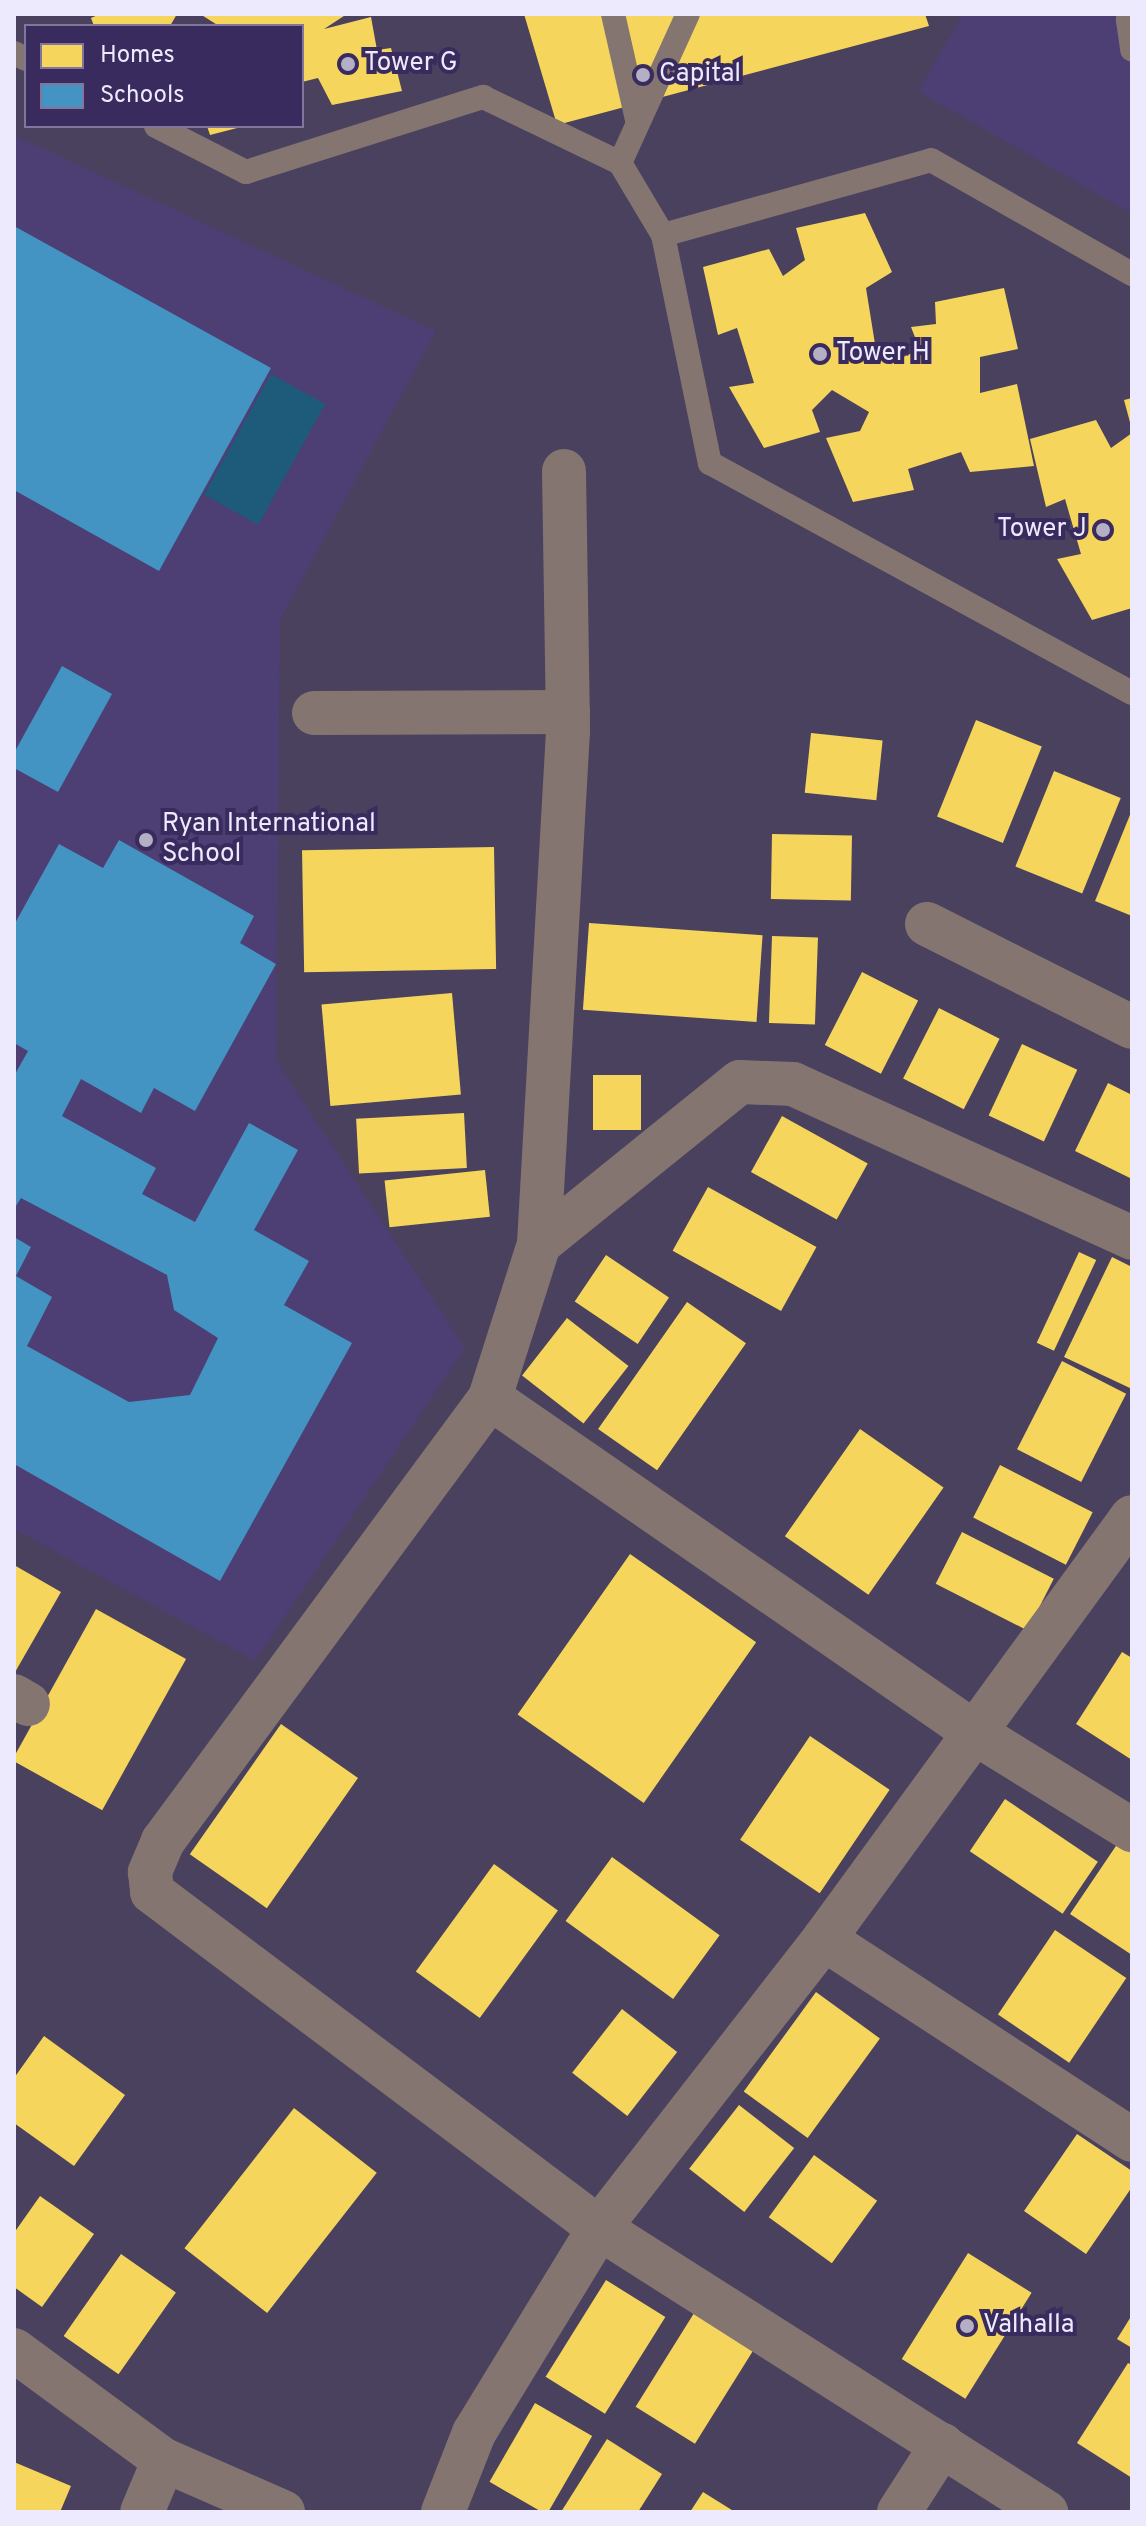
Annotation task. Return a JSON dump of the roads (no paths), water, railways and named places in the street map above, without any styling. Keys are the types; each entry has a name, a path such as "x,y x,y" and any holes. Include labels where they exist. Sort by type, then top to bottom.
{"street":[{"path":"564,471 568,712 539,1244 490,1398 163,1841 150,1872 152,1892 599,2228 1046,2512"},
{"path":"314,713 568,712"},
{"path":"927,924 1132,1027"},
{"path":"539,1244 740,1082 793,1084 1132,1238"},
{"path":"490,1398 975,1733 1132,1830"},
{"path":"443,2512 474,2433 599,2228 824,1939 1132,1517"},
{"path":"824,1939 1132,2140"},
{"path":"14,2350 164,2460 283,2512"},
{"path":"899,2512 942,2445"},
{"path":"142,2512 164,2460"}],"lane":[{"path":"613,14 637,120"},
{"path":"620,163 688,14"},
{"path":"1131,14 1128,20 1132,50"},
{"path":"160,128 246,172 483,97 620,163 663,235 710,463 1132,693"},
{"path":"663,235 931,160 1132,274"}],"water":[{"path":"271,374 325,404 258,525 204,495"}],"place":[{"name":"Tower G","path":"348,64"},
{"name":"Capital","path":"643,75"},
{"name":"Tower H","path":"820,354"},
{"name":"Tower J","path":"1103,530"},
{"name":"Ryan International School","path":"146,840"},
{"name":"Valhalla","path":"967,2326"}]}
